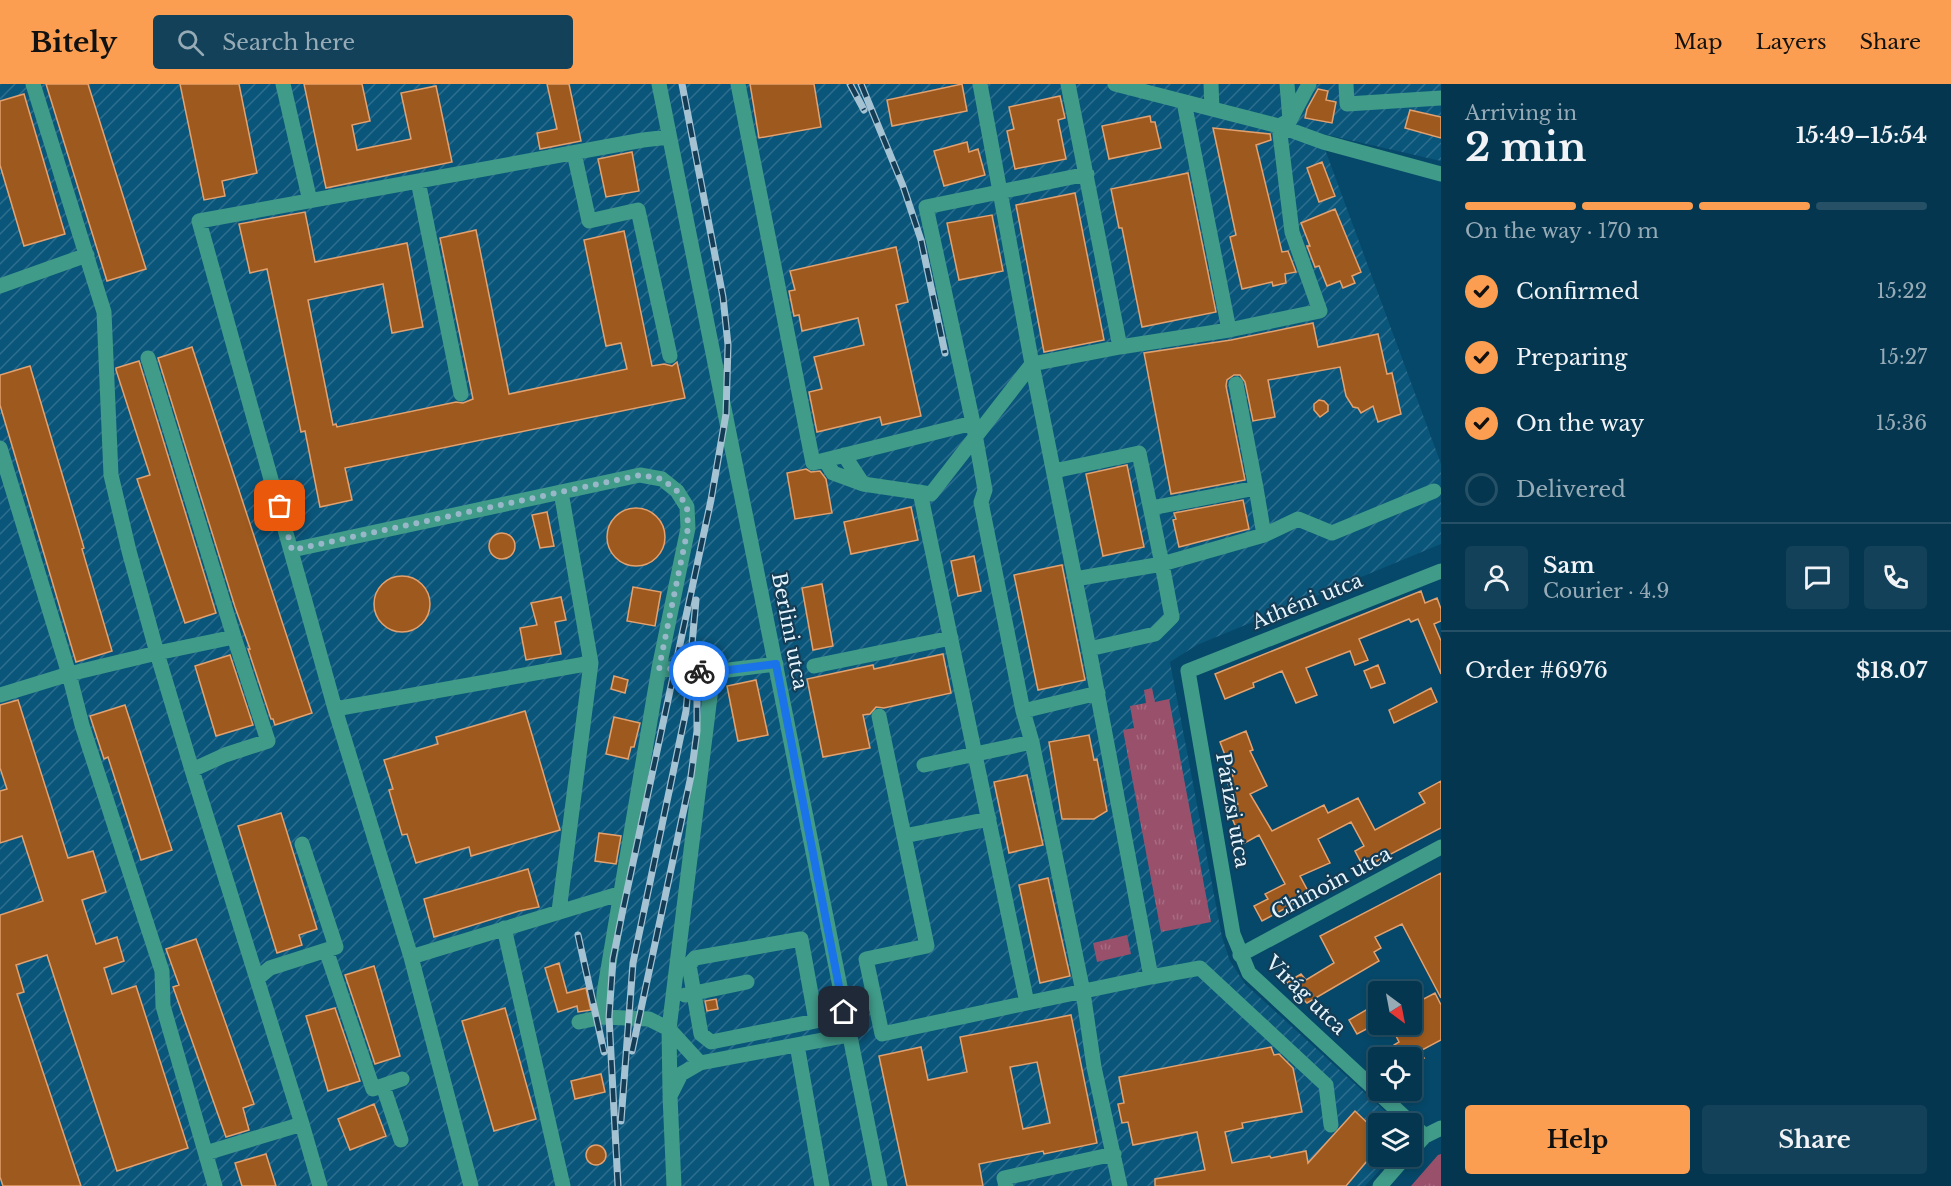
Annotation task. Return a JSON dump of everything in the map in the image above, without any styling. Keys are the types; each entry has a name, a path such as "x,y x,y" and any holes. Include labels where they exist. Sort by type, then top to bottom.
{"street":[{"path":"33,84 104,312 111,475 129,551 192,770 321,1186"},
{"path":"283,84 310,201"},
{"name":"Berlini utca","path":"659,84 880,1186"},
{"path":"738,84 813,463 974,429"},
{"path":"980,84 1151,977"},
{"path":"1068,84 1120,347"},
{"path":"1115,84 1212,110 1285,123 1323,142 1441,174"},
{"path":"1211,84 1212,110"},
{"path":"825,460 834,472 863,484 931,494 974,429 1032,364 1229,330 1320,311 1292,232 1285,123 1287,84"},
{"path":"1285,123 1309,84"},
{"path":"1346,84 1347,104 1441,98"},
{"path":"1184,102 1229,330"},
{"path":"471,1186 411,957 335,709 199,221 669,137"},
{"path":"574,153 589,221 638,210 670,356"},
{"path":"1087,174 926,207 974,429 985,490 981,502 1083,992 1094,1067 1120,1186"},
{"path":"418,182 461,394"},
{"path":"0,286 87,255"},
{"path":"148,358 268,741 225,755 192,770"},
{"path":"1236,384 1264,535"},
{"path":"0,448 69,674 82,725 162,971 163,1006 215,1186"},
{"path":"1054,471 1139,453 1151,508 1172,618 1155,634 1089,649"},
{"path":"844,455 863,484"},
{"path":"292,550 640,475 662,479 677,491 687,507 688,528 659,668 604,993 603,1017"},
{"path":"1151,508 1256,488"},
{"path":"1075,579 1162,564 1264,535 1298,519 1332,533 1434,491"},
{"path":"559,912 591,663 561,492"},
{"path":"920,492 1027,1004"},
{"name":"Athéni utca","path":"1188,671 1441,571"},
{"path":"0,695 69,674 157,652 234,637"},
{"path":"814,666 951,638"},
{"path":"335,709 591,663"},
{"path":"659,668 713,672 776,664"},
{"name":"Párizsi utca","path":"1188,671 1233,934 1240,955"},
{"path":"674,1186 669,1029 713,672"},
{"path":"1023,711 1098,693"},
{"path":"879,716 927,946 866,959 882,1034 1200,968 1326,1085 1331,1125"},
{"path":"924,765 1032,742"},
{"path":"904,836 989,819"},
{"path":"258,978 270,968 336,946 302,844"},
{"name":"Chinoin utca","path":"1240,955 1441,847"},
{"path":"411,957 622,893"},
{"path":"504,928 563,1186"},
{"path":"801,939 816,1021 711,1042 701,1034 694,993 689,965 695,958 801,939"},
{"path":"326,950 373,1089 402,1079"},
{"name":"Virág utca","path":"1240,955 1249,973 1425,1136"},
{"path":"673,998 747,982"},
{"path":"579,1022 603,1017 649,1019 669,1029 700,1063"},
{"path":"670,1096 681,1074 700,1063 849,1035"},
{"path":"797,1045 822,1186"},
{"path":"383,1086 401,1140"},
{"path":"206,1153 302,1124"},
{"path":"1422,1139 1441,1128"},
{"path":"1006,1186 1004,1178 1114,1154"},
{"path":"1380,1186 1396,1167"}],"shaded area":[{"path":"0,84 1441,84 1441,161 1319,133 1441,464 1441,544 1197,645 1170,662 1222,937 1230,961 1245,984 1368,1096 1368,1101 1374,1101 1387,1113 1368,1113 1368,1167 1383,1167 1365,1186 0,1186"}],"green space":[{"path":"1152,688 1155,702 1169,699 1211,922 1161,932 1123,730 1134,728 1130,706 1146,703 1144,690"},
{"path":"1127,935 1131,954 1097,962 1093,943"},
{"path":"1441,1154 1441,1186 1411,1186 1438,1155"}],"building":[{"path":"46,84 88,84 146,269 107,281"},
{"path":"180,84 239,84 257,173 222,181 225,196 204,200"},
{"path":"304,84 362,84 370,121 352,125 357,150 411,139 401,93 436,86 452,162 326,188"},
{"path":"547,84 569,84 581,141 540,149 537,133 557,129"},
{"path":"750,84 814,84 821,127 759,138"},
{"path":"962,84 967,111 892,126 887,100"},
{"path":"1318,89 1328,91 1326,100 1336,102 1332,123 1305,118 1307,109"},
{"path":"24,94 65,234 24,246 0,165 0,101"},
{"path":"1060,96 1065,118 1058,120 1066,159 1015,169 1007,131 1014,129 1009,107"},
{"path":"1410,110 1441,117 1441,138 1405,128"},
{"path":"1150,116 1151,122 1155,122 1161,148 1109,159 1102,126"},
{"path":"1213,128 1270,134 1271,140 1256,145 1282,252 1288,251 1296,272 1285,274 1286,283 1273,286 1272,282 1242,289 1230,237 1236,235"},
{"path":"967,142 969,152 978,149 985,175 944,186 934,151"},
{"path":"632,152 639,191 606,197 598,159"},
{"path":"1322,162 1335,196 1319,202 1307,168"},
{"path":"1188,173 1216,312 1142,327 1122,228 1119,228 1111,189"},
{"path":"1075,193 1104,340 1044,352 1016,205"},
{"path":"1335,209 1361,272 1352,276 1355,283 1343,288 1340,281 1327,286 1319,266 1315,267 1301,223"},
{"path":"305,212 315,262 407,243 423,327 392,333 383,284 308,300 333,425 336,424 337,427 456,402 463,403 473,399 440,238 476,230 509,394 627,369 621,343 606,346 584,240 624,231 652,366 664,364 672,366 677,362 685,398 345,468 352,500 320,507 305,431 301,432 267,269 250,273 239,224"},
{"path":"992,215 1003,271 959,280 947,223"},
{"path":"896,247 908,302 896,305 921,416 882,425 880,417 817,432 809,392 822,389 814,357 864,345 858,318 802,331 799,315 794,316 789,291 795,290 790,271"},
{"path":"1313,323 1318,347 1378,334 1387,374 1392,373 1401,414 1378,422 1373,406 1361,413 1358,408 1353,407 1346,396 1340,367 1268,380 1275,417 1253,421 1245,382 1240,375 1234,375 1227,380 1226,386 1245,480 1171,494 1144,353 1231,340"},
{"path":"192,347 312,713 275,725 248,649 250,649 158,358"},
{"path":"139,361 216,613 185,623 137,479 150,475 116,370 116,368"},
{"path":"30,366 112,651 76,662 0,405 0,375"},
{"path":"1319,400 1328,405 1328,411 1320,417 1314,410 1314,404"},
{"path":"1127,465 1144,547 1103,556 1086,474"},
{"path":"806,469 811,472 820,471 826,479 832,513 795,519 787,473"},
{"path":"1243,500 1249,529 1179,547 1173,520 1176,519 1174,513"},
{"path":"911,507 918,540 851,554 844,522"},
{"path":"636,508 652,513 660,521 665,537 660,553 652,561 636,566 620,561 612,553 607,537 612,521 620,513"},
{"path":"547,512 554,546 540,548 532,515"},
{"path":"502,533 511,537 515,546 511,555 502,559 493,555 489,546 493,537"},
{"path":"974,556 981,591 958,596 951,561"},
{"path":"1062,565 1085,680 1038,690 1014,575"},
{"path":"402,576 413,578 422,584 428,593 430,604 428,615 422,624 413,630 402,632 391,630 382,624 376,615 374,604 376,593 382,584 391,578"},
{"path":"822,584 833,646 813,650 802,588"},
{"path":"633,587 661,592 655,626 627,621"},
{"path":"1421,591 1425,603 1437,598 1441,609 1441,621 1434,624 1441,641 1441,674 1418,619 1411,622 1409,619 1359,639 1368,660 1355,665 1350,651 1306,668 1317,695 1296,703 1282,671 1253,683 1254,687 1225,699 1215,674"},
{"path":"561,597 566,620 555,622 561,654 526,660 520,628 537,625 531,603"},
{"path":"943,654 951,693 884,708 876,707 870,714 863,715 870,748 823,757 807,679 873,665 874,669"},
{"path":"230,655 253,725 216,736 195,666"},
{"path":"1378,665 1385,683 1371,688 1364,671"},
{"path":"614,676 628,680 625,693 611,689"},
{"path":"756,680 768,735 738,741 727,686"},
{"path":"1431,688 1437,702 1394,723 1389,710"},
{"path":"18,700 68,858 93,851 106,892 82,900 96,944 117,937 124,961 104,968 112,994 136,986 188,1148 117,1171 47,955 16,965 24,992 17,994 81,1186 3,1186 0,1177 0,915 43,901 22,836 0,843 0,791 7,789 0,768 0,705"},
{"path":"125,705 172,850 141,860 108,757 104,759 90,716"},
{"path":"525,711 560,830 471,856 469,847 416,863 407,834 402,835 389,790 393,789 384,760 438,744 436,737"},
{"path":"614,717 640,723 634,747 631,747 628,759 606,754"},
{"path":"1246,731 1253,750 1250,751 1267,786 1250,794 1272,831 1324,805 1328,813 1358,798 1375,830 1425,803 1419,793 1441,781 1441,828 1364,868 1355,851 1364,846 1351,822 1318,839 1330,863 1300,876 1310,895 1262,921 1254,906 1268,899 1265,894 1285,884 1259,835 1243,844 1229,811 1238,804 1226,780 1233,776 1220,742"},
{"path":"1089,735 1094,760 1097,759 1107,811 1094,819 1062,819 1049,742"},
{"path":"1027,775 1043,845 1009,853 994,782"},
{"path":"281,813 317,929 299,935 302,945 277,953 238,826"},
{"path":"599,833 621,836 616,864 595,861"},
{"path":"528,869 539,907 434,937 424,899"},
{"path":"1441,873 1441,998 1402,924 1375,937 1381,948 1374,952 1379,961 1307,1003 1286,983 1301,974 1306,980 1334,963 1320,936"},
{"path":"1048,878 1070,976 1040,983 1019,885"},
{"path":"196,939 254,1104 243,1108 249,1130 226,1137 173,987 179,985 166,949"},
{"path":"559,963 567,993 586,988 591,1010 578,1012 577,1006 558,1012 545,968"},
{"path":"374,966 400,1056 375,1064 345,975"},
{"path":"1435,993 1441,1005 1441,1040 1422,1050 1422,1047 1395,1047 1394,1045 1399,1042 1396,1035 1422,1035 1422,1000"},
{"path":"716,999 718,1009 707,1011 705,1001"},
{"path":"335,1008 360,1081 328,1091 306,1016"},
{"path":"505,1008 536,1119 494,1131 462,1021"},
{"path":"1368,1009 1368,1028 1357,1034 1349,1020"},
{"path":"1071,1015 1097,1143 979,1164 983,1186 907,1186 879,1056 921,1047 928,1080 967,1072 960,1037","holes":["1037,1062 1050,1123 1023,1129 1010,1067"]},
{"path":"1271,1047 1274,1055 1279,1054 1293,1068 1302,1112 1242,1123 1243,1128 1225,1132 1232,1163 1306,1151 1308,1163 1355,1111 1368,1123 1368,1160 1346,1186 1155,1186 1155,1179 1205,1170 1197,1132 1133,1145 1128,1122 1122,1123 1118,1104 1124,1103 1119,1077"},
{"path":"601,1074 605,1092 575,1099 571,1081"},
{"path":"374,1104 386,1136 350,1150 338,1119"},
{"path":"596,1145 603,1148 606,1155 603,1162 596,1165 589,1162 586,1155 589,1148"},
{"path":"266,1154 276,1186 242,1186 235,1163"}],"railway":[{"path":"618,1186 609,1017 613,959 711,500 726,414 728,345 723,297 682,84"},
{"path":"850,84 864,110"},
{"path":"861,84 903,186 921,240 945,353"},
{"path":"621,1121 633,963 686,711 696,600"},
{"path":"632,1051 691,776 697,731 697,670"},
{"path":"578,935 604,1052"}],"way so far":[{"path":"280,506 292,550 640,475 662,479 677,491 687,507 688,528 659,668 699,671"}],"route":[{"path":"699,671 713,672 776,664 844,1012"}]}
